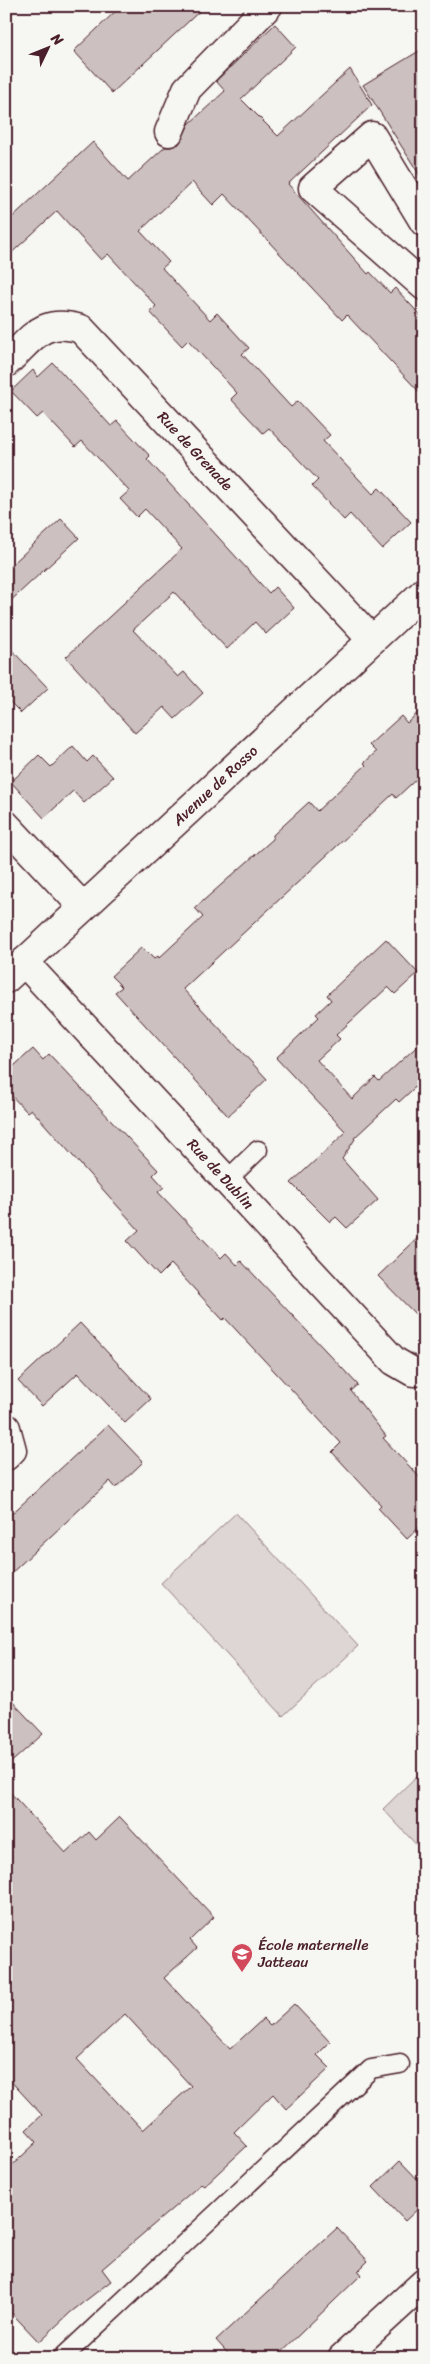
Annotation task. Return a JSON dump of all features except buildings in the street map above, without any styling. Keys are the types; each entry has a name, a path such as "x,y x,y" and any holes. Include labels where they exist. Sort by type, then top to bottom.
{"street":[{"path":"169,132 186,89 268,6"},
{"path":"424,222 372,136 313,188 424,286"},
{"name":"Rue de Grenade","path":"6,363 44,328 56,324 81,329 372,640"},
{"name":"Avenue de Rosso","path":"15,970 424,592"},
{"path":"6,825 83,906"},
{"name":"Rue de Dublin","path":"15,970 227,1180 394,1361 412,1372 424,1371"},
{"path":"6,1428 12,1450 6,1456"},
{"path":"342,2358 424,2283"}],"lane":[{"path":"227,1180 258,1150"},
{"path":"62,2358 371,2069 400,2064"}],"shaded area":[{"path":"236,1513 358,1646 283,1716 161,1583"},
{"path":"424,1769 424,1853 383,1809"}],"place":[{"name":"École maternelle Jatteau","path":"242,1973"}]}
